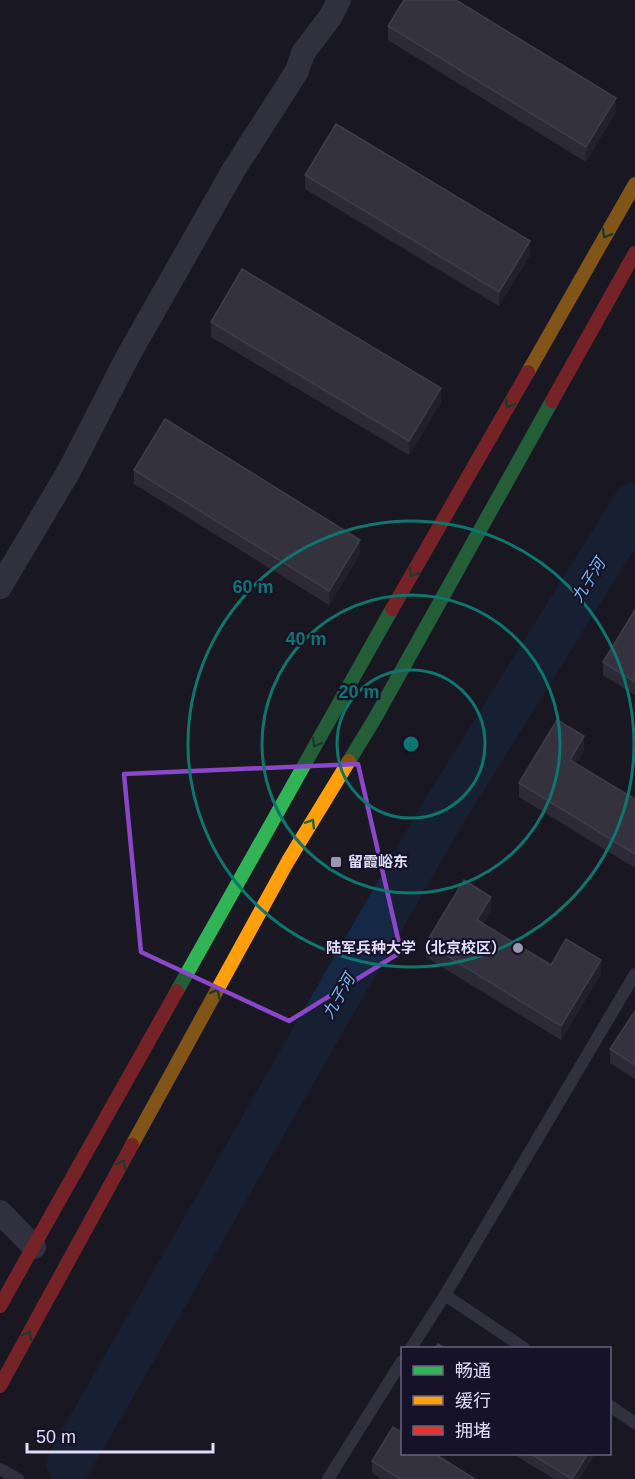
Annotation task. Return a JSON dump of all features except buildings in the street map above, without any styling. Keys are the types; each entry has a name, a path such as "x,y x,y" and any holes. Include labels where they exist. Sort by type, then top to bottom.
{"main road":[{"path":"0,1306 341,699 635,183"},
{"path":"0,1386 288,861 374,720 635,253"}],"street":[{"path":"0,587 69,471 128,356 233,171 297,71 303,53 331,15 339,0"},
{"path":"0,1212 34,1247"}],"lane":[{"path":"412,1347 445,1295 635,974"},
{"path":"445,1295 523,1347"},
{"path":"328,1479 401,1363"},
{"path":"611,1407 635,1423"},
{"path":"0,1469 18,1479"}],"highlighted area":[{"path":"358,764 401,952 289,1021 141,952 124,774"}],"waterway":[{"name":"九子河","path":"69,1463 443,813 635,505"}],"traffic: fast":[{"path":"349,761 552,401"},
{"path":"177,991 392,609"}],"traffic: slow":[{"path":"528,372 635,184"},
{"path":"132,1145 288,861 349,761"}],"traffic: jam":[{"path":"552,401 635,253"},
{"path":"392,609 528,372"},
{"path":"0,1306 177,991"},
{"path":"0,1386 132,1145"}],"place":[{"name":"留霞峪东","path":"336,862"},
{"name":"陆军兵种大学（北京校区）","path":"518,948"}]}
